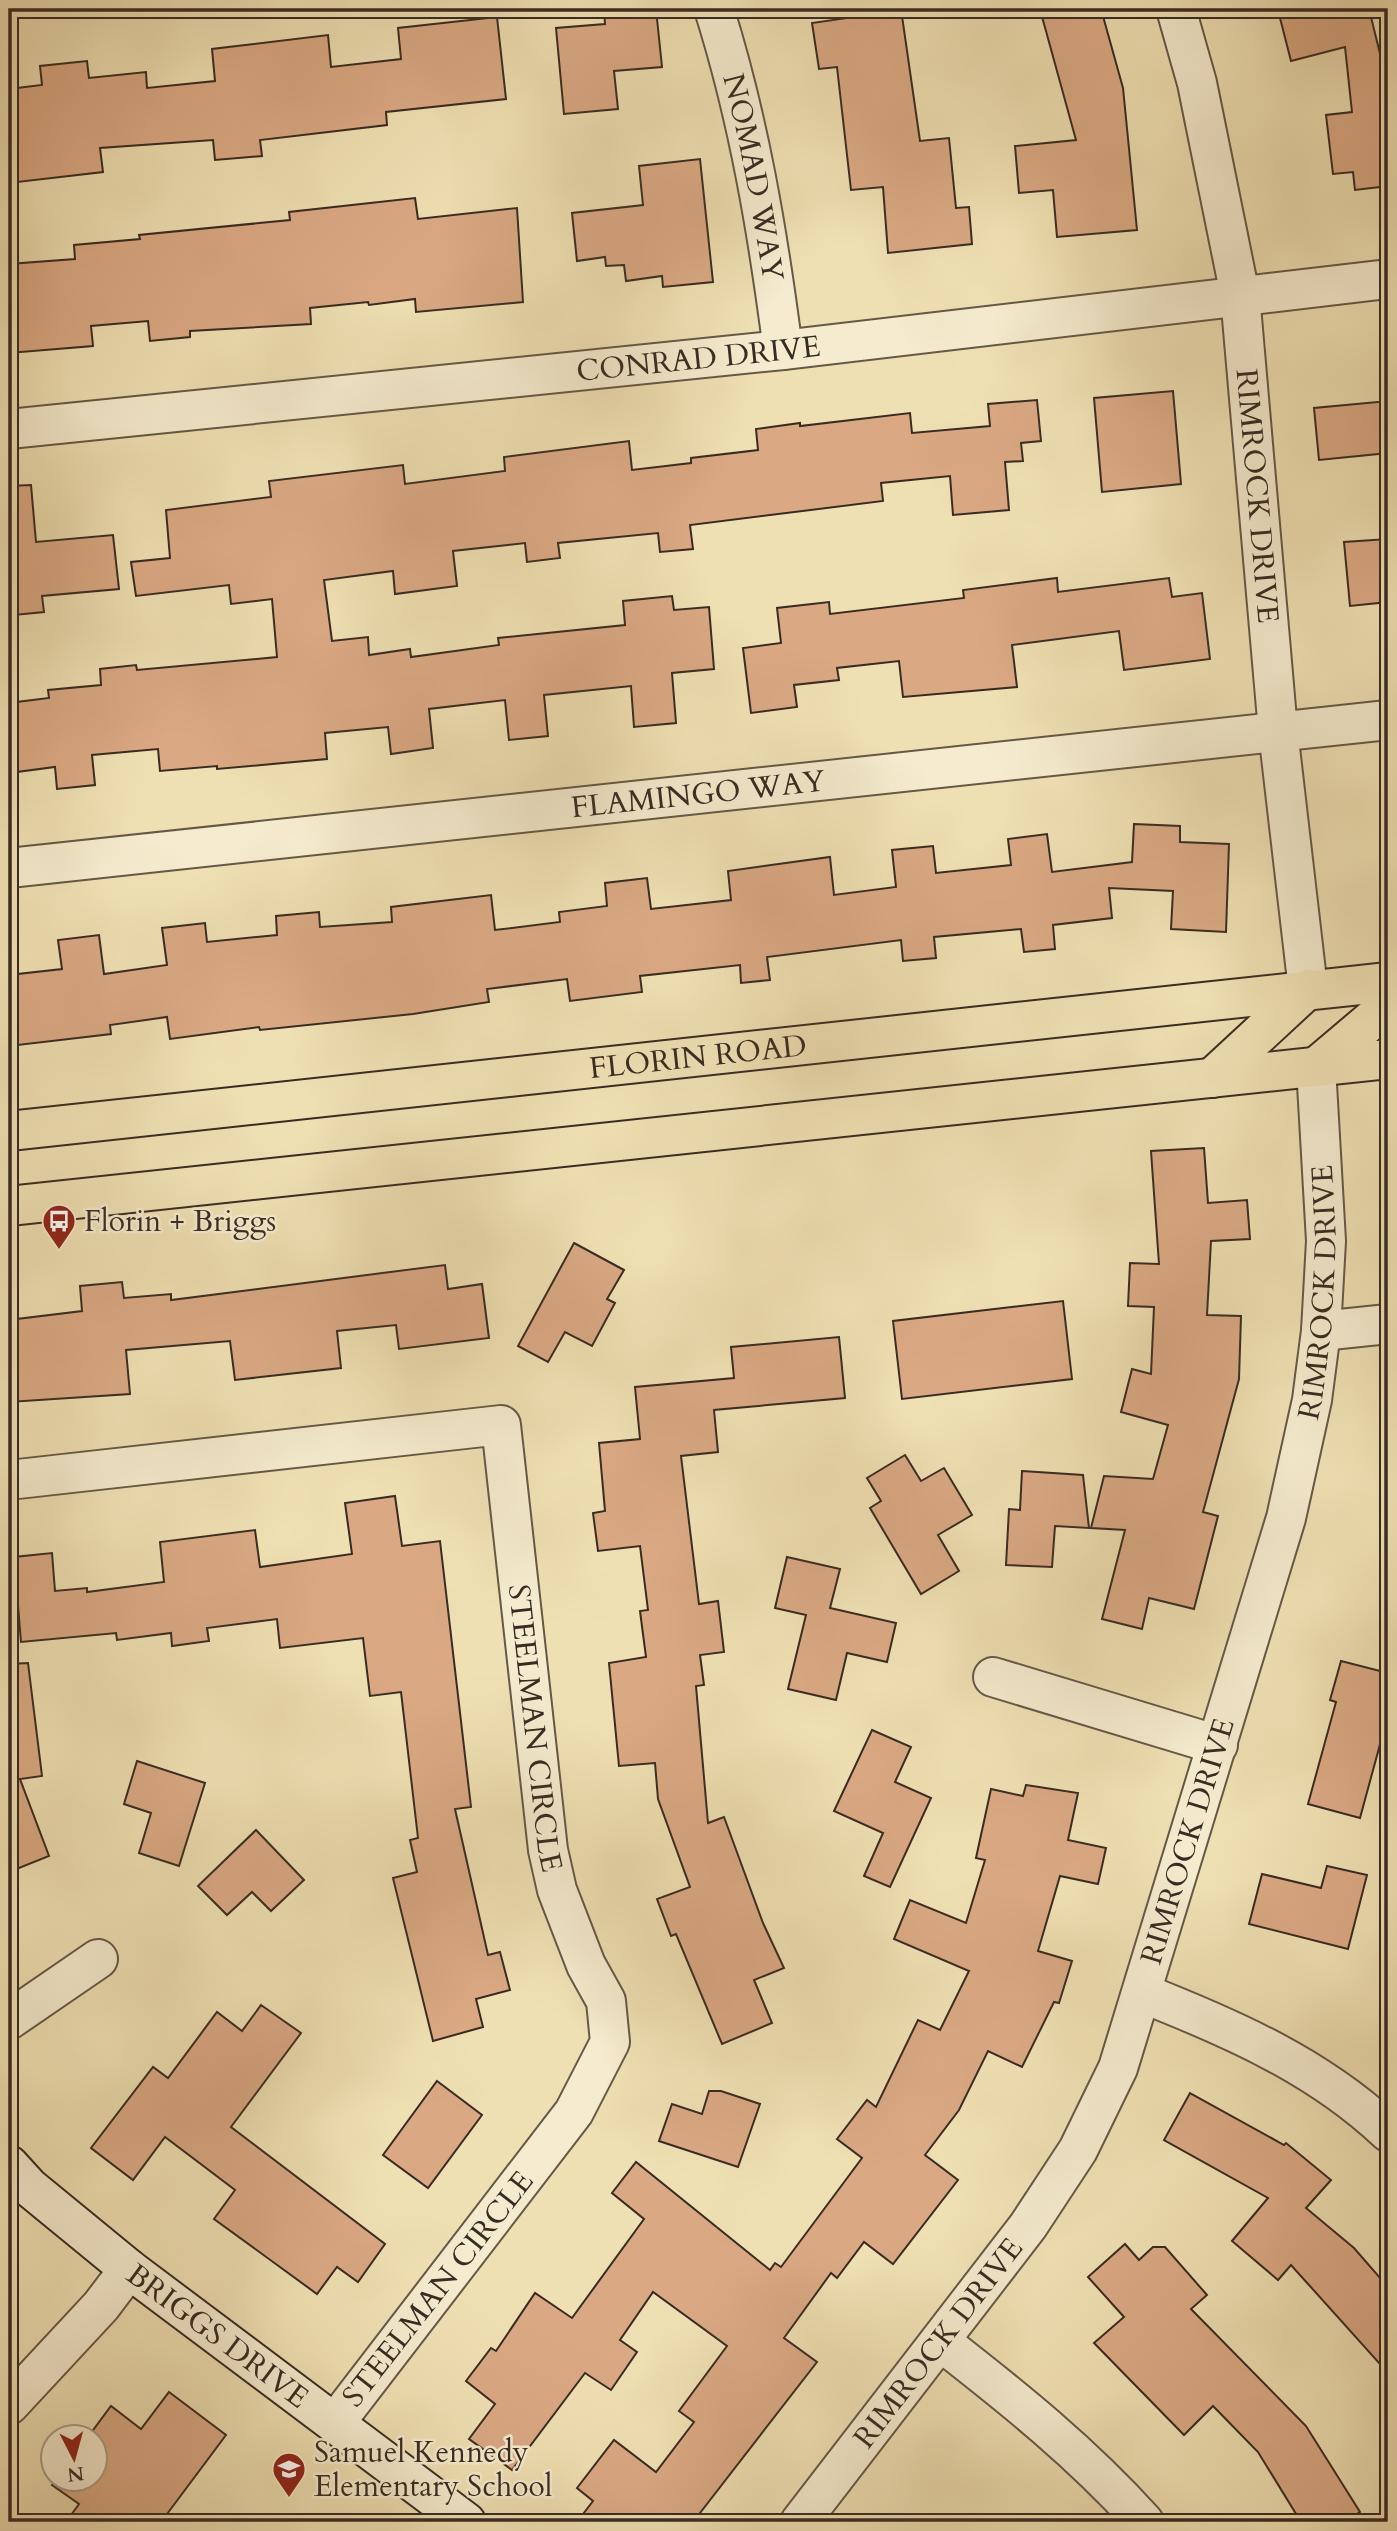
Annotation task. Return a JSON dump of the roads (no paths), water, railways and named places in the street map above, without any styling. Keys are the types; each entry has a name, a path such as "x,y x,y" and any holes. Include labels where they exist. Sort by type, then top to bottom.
{"main road":[{"name":"FLORIN ROAD","path":"9,1130 1388,982"},
{"path":"1212,1078 1308,989"},
{"path":"1316,1067 1388,1006"},
{"path":"9,1206 1388,1059"}],"street":[{"name":"NOMAD WAY","path":"714,9 733,71 760,192 783,350"},
{"name":"RIMROCK DRIVE","path":"1176,9 1197,83 1240,295 1278,731 1308,989"},
{"name":"CONRAD DRIVE","path":"9,429 783,350 1388,279"},
{"name":"FLAMINGO WAY","path":"9,868 1388,720"},
{"name":"RIMROCK DRIVE","path":"800,2522 1028,2227 1079,2150 1118,2068 1286,1518 1312,1400 1321,1331 1326,1241 1316,1067"},
{"path":"1321,1331 1388,1324"},
{"name":"STEELMAN CIRCLE","path":"9,1480 501,1425 548,1850 557,1890 576,1940 606,2001 610,2042 574,2112 335,2423"},
{"path":"993,1677 1218,1745"},
{"path":"9,2020 98,1959"},
{"path":"1142,1993 1218,2023 1299,2065 1388,2132"},
{"name":"BRIGGS DRIVE","path":"9,2165 29,2187 129,2269 466,2522"},
{"path":"9,2405 101,2306 129,2269"},
{"path":"940,2340 1035,2414 1114,2489 1144,2522"}],"place":[{"name":"Florin + Briggs","path":"59,1251"},
{"name":"Samuel Kennedy Elementary School","path":"289,2499"}]}
